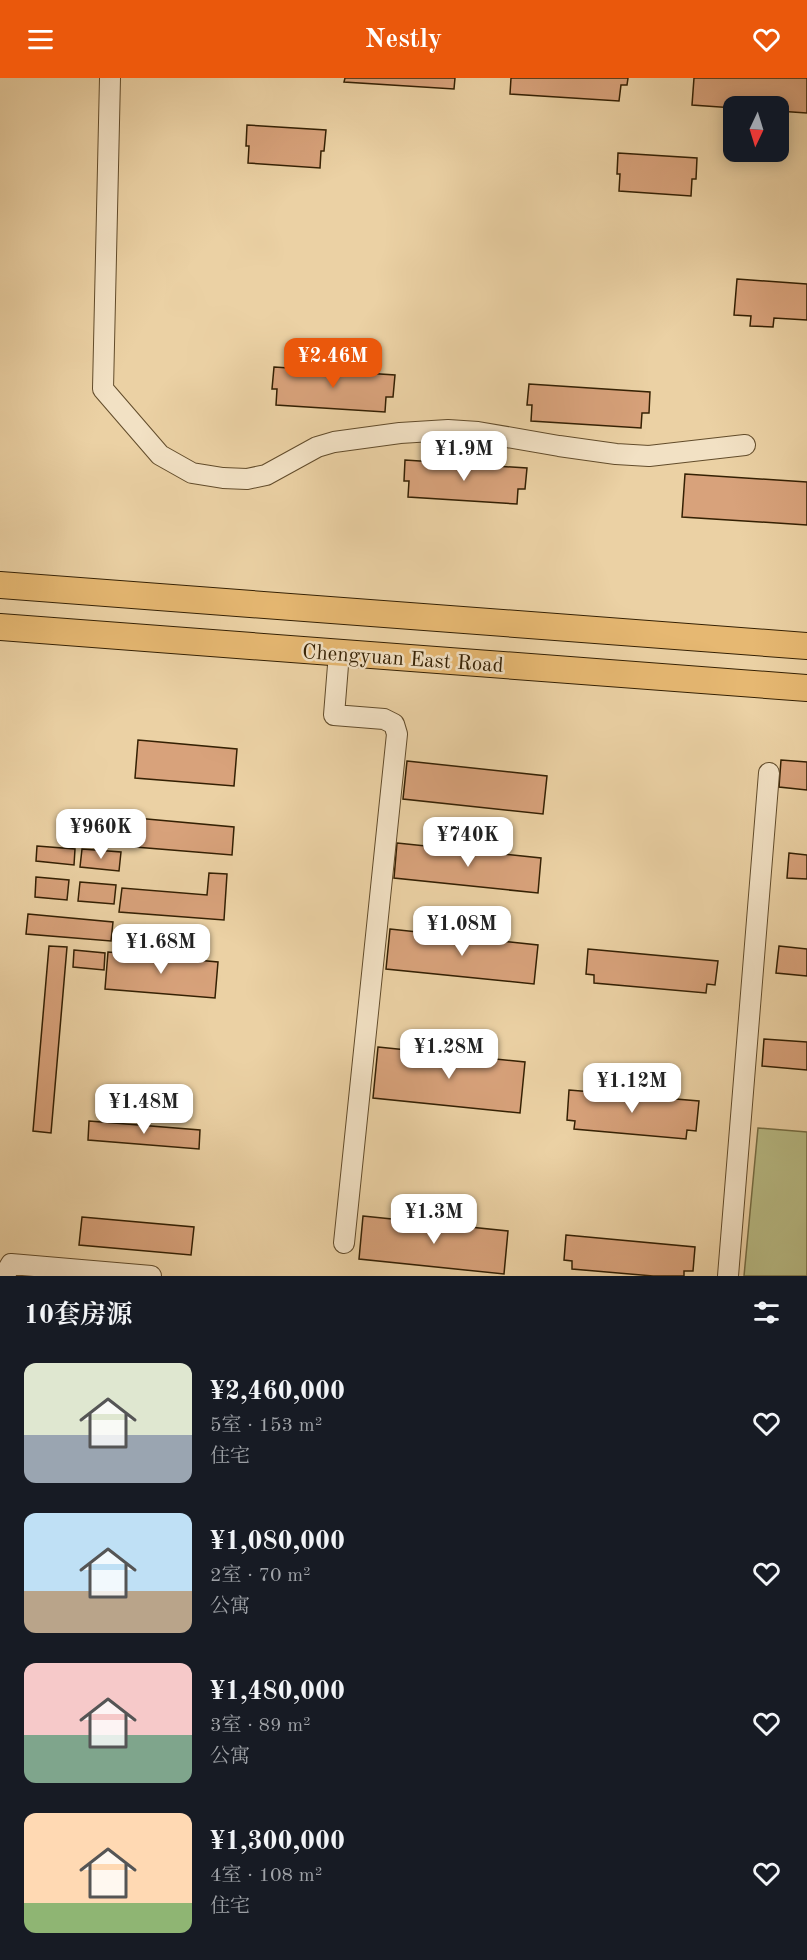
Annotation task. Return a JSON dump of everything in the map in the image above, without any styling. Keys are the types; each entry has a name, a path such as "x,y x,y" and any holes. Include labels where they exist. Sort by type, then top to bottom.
{"main road":[{"name":"Chengyuan East Road","path":"0,585 807,646"},
{"name":"Chengyuan East Road","path":"0,632 339,653 807,688"}],"lane":[{"path":"110,78 103,388 160,455 180,467 192,473 211,477 247,479 266,475 317,447 334,442 430,431 478,432 571,448 638,455 680,453 745,445"},
{"path":"339,653 334,715 384,719 394,724 397,735 344,1242"},
{"path":"728,1276 769,773"},
{"path":"4,1276 11,1263 151,1276"}],"green space":[{"path":"758,1128 807,1132 807,1276 744,1276"}],"building":[{"path":"345,78 455,78 454,89 344,82"},
{"path":"511,78 628,78 627,85 621,85 619,101 510,94"},
{"path":"694,78 807,78 807,113 789,112 789,96 723,96 723,107 692,105"},
{"path":"247,125 326,130 320,168 248,163"},
{"path":"618,153 697,158 696,179 692,179 691,196 619,191"},
{"path":"737,279 807,284 807,320 774,318 773,327 750,326 751,316 734,315"},
{"path":"274,367 395,375 393,397 386,397 385,412 276,405 277,389 272,389"},
{"path":"529,384 650,392 649,413 642,413 641,428 531,421 532,405 527,405"},
{"path":"405,460 527,468 525,489 518,489 517,504 408,497 409,481 404,481"},
{"path":"685,474 807,482 807,525 682,517"},
{"path":"138,740 237,749 234,786 135,778"},
{"path":"781,760 807,762 807,790 779,787"},
{"path":"407,761 547,776 543,814 403,799"},
{"path":"125,817 234,827 232,855 123,846"},
{"path":"397,843 541,858 538,893 394,878"},
{"path":"37,846 75,849 74,865 36,861"},
{"path":"82,849 121,852 119,871 80,867"},
{"path":"789,853 807,855 807,879 787,878"},
{"path":"209,873 227,874 224,920 119,912 122,888 207,895"},
{"path":"36,877 69,880 67,900 35,897"},
{"path":"80,882 116,885 114,904 78,901"},
{"path":"28,914 113,922 111,941 26,934"},
{"path":"390,929 538,945 534,984 386,969"},
{"path":"49,946 67,947 51,1133 33,1131"},
{"path":"779,946 807,949 807,976 776,973"},
{"path":"588,949 718,961 715,985 707,984 706,993 594,983 594,975 586,974"},
{"path":"74,950 105,953 104,970 73,967"},
{"path":"108,952 218,962 215,998 105,989"},
{"path":"764,1039 807,1042 807,1070 762,1066"},
{"path":"378,1047 525,1062 520,1113 373,1098"},
{"path":"569,1090 699,1101 696,1131 687,1130 686,1139 574,1129 575,1121 567,1120"},
{"path":"89,1121 200,1130 199,1149 88,1140"},
{"path":"363,1216 508,1231 504,1274 359,1259"},
{"path":"82,1217 194,1227 191,1255 79,1245"},
{"path":"566,1235 695,1247 693,1271 684,1271 684,1276 653,1276 572,1269 572,1261 564,1260"}]}
